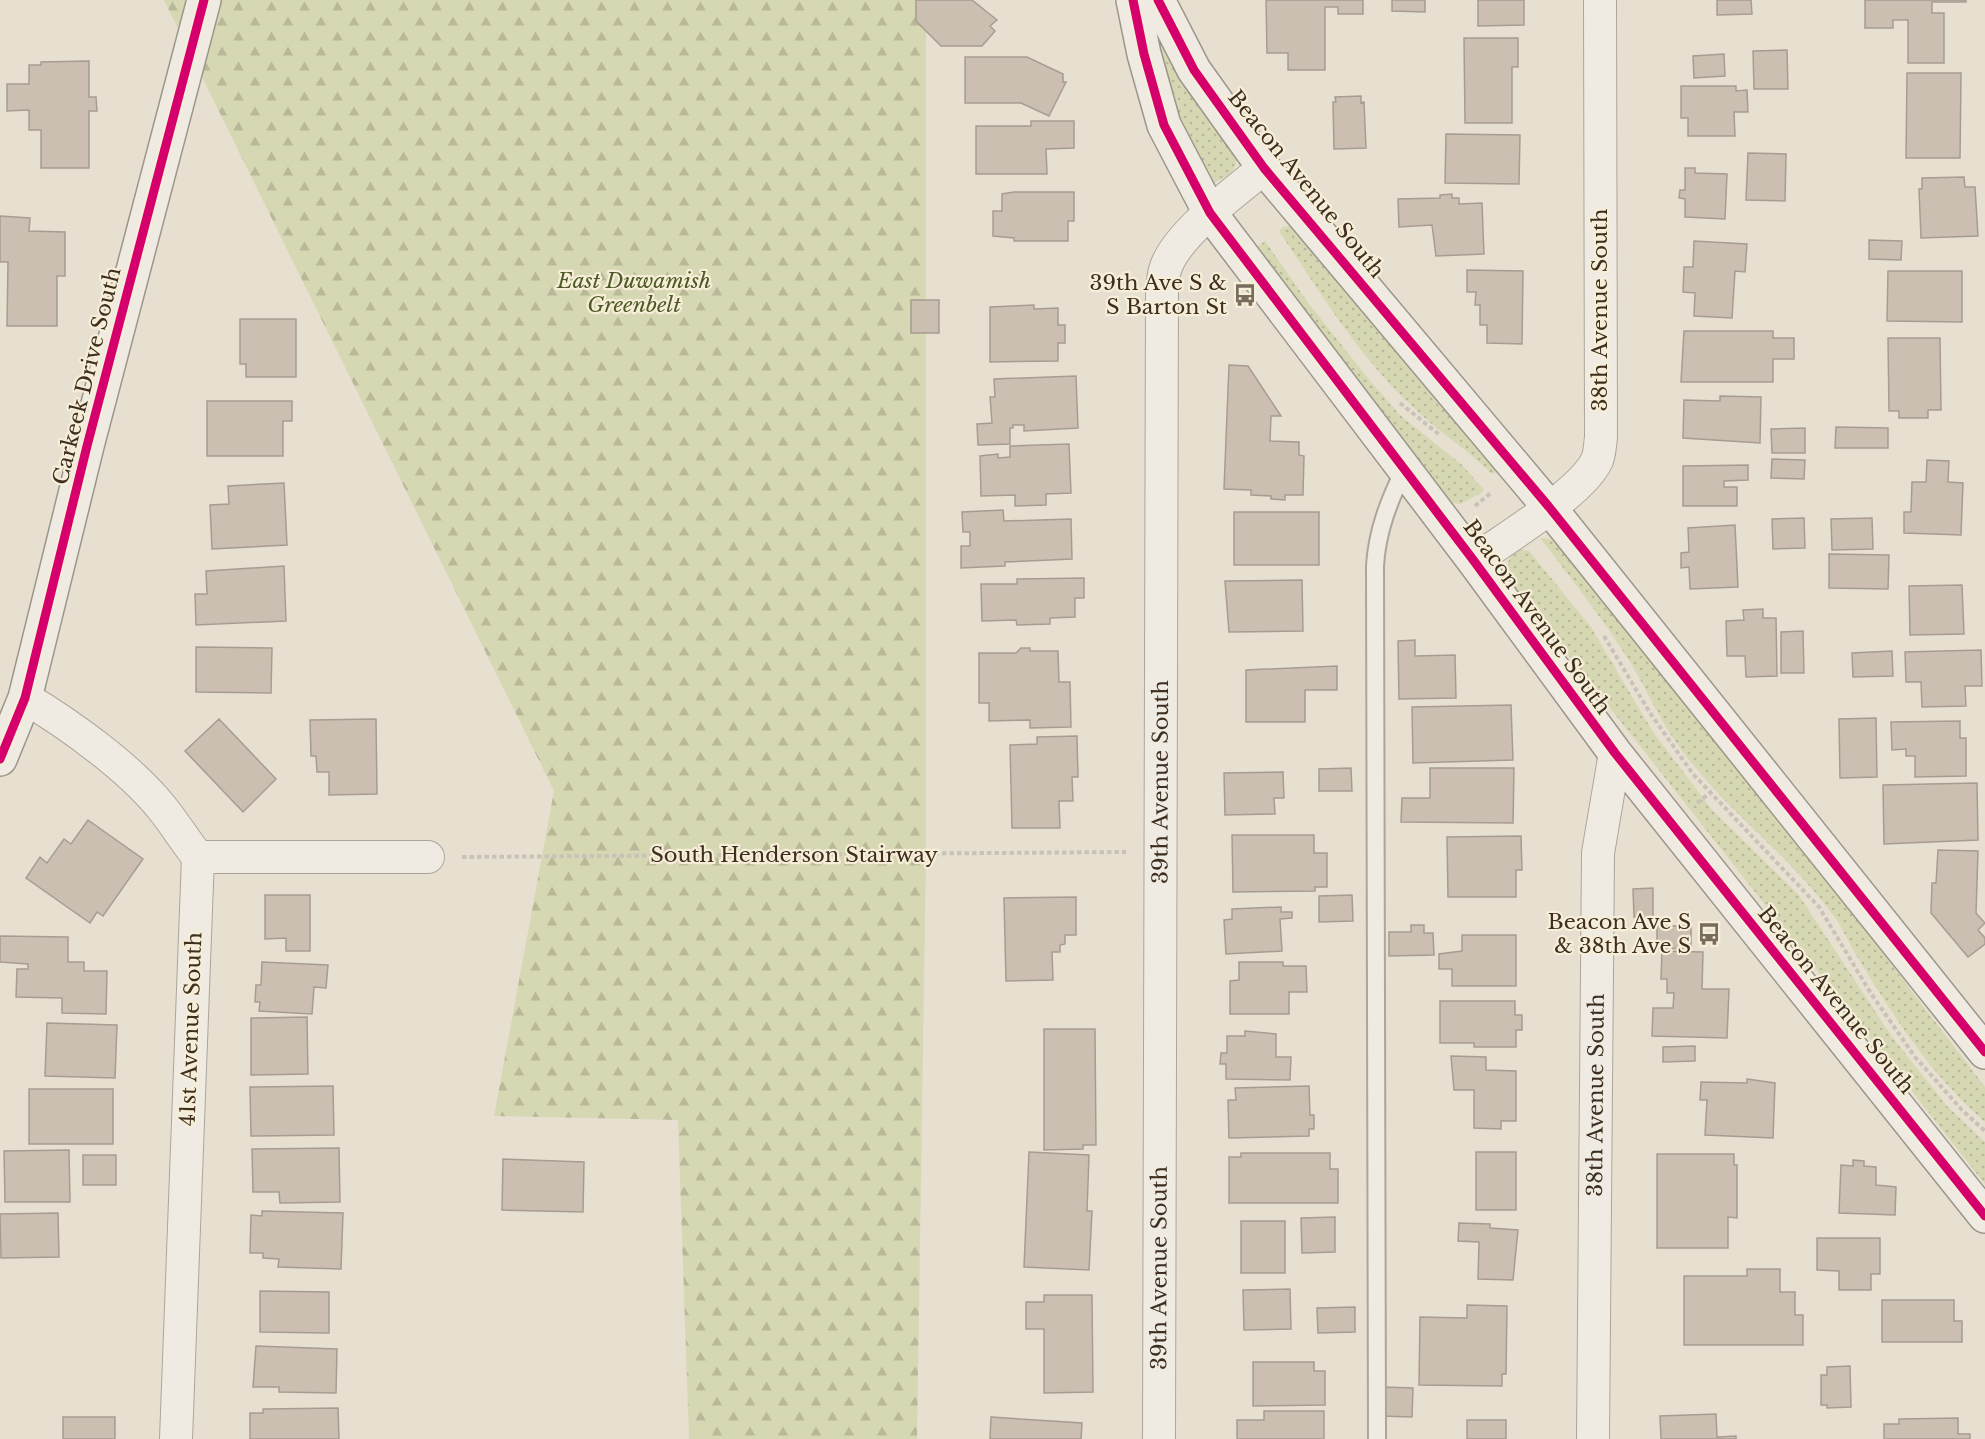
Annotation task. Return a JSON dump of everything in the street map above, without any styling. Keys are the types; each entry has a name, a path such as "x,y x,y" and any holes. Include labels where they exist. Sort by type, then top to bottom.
{"main road":[{"name":"Carkeek Drive South","path":"0,759 25,698 87,446 204,0"},
{"name":"Beacon Avenue South","path":"1133,0 1144,54 1164,125 1210,213 1474,561 1615,753 1985,1216"},
{"name":"Beacon Avenue South","path":"1158,0 1194,70 1264,168 1549,507 1985,1052"}],"street":[{"name":"38th Avenue South","path":"1474,561 1549,507 1588,474 1597,459 1601,437 1600,0"},
{"name":"39th Avenue South","path":"1159,1439 1162,290 1166,266 1182,241 1210,213 1264,168"},
{"path":"25,698 61,719 126,773 162,807 198,857 428,857"},
{"name":"38th Avenue South","path":"1593,1439 1598,853 1615,753"},
{"name":"41st Avenue South","path":"176,1439 198,857"}],"lane":[{"path":"1377,1439 1375,566 1376,547 1387,505 1404,470"}],"path":[{"path":"1394,397 1444,438"},
{"path":"1490,482 1501,498"},
{"path":"1470,509 1496,490"},
{"path":"1600,628 1650,713 1693,774 1819,908 1870,992 1915,1057 1962,1110 1985,1131"},
{"path":"1691,807 1711,792"}],"green space":[{"name":"East Duwamish Greenbelt","path":"164,0 926,0 926,854 917,1439 689,1439 678,1120 494,1116 554,791"},
{"path":"1139,2 1200,108 1237,158 1229,174 1213,183 1193,159"},
{"path":"1296,225 1501,470 1492,474 1422,415 1374,366 1341,323 1279,231 1283,227"},
{"path":"1265,241 1309,304 1371,382 1400,415 1462,465 1484,490 1481,493 1461,504 1449,503 1257,259 1257,247"},
{"path":"1540,538 1550,539 1559,546 1878,947 1985,1087 1985,1122 1947,1085 1915,1045 1872,981 1837,920 1816,893 1719,794 1683,752 1620,646"},
{"path":"1518,549 1529,551 1591,627 1653,732 1713,811 1798,894 1892,1037 1947,1106 1985,1142 1985,1184 1510,581 1508,563"}],"building":[{"path":"916,0 972,0 997,20 990,26 995,31 982,46 941,46 916,21"},
{"path":"1266,0 1363,0 1363,14 1338,14 1338,7 1325,7 1325,70 1288,70 1288,53 1267,53"},
{"path":"1392,0 1425,0 1425,12 1392,11"},
{"path":"1478,0 1524,0 1524,25 1478,26"},
{"path":"1717,0 1751,0 1752,14 1717,15"},
{"path":"1865,0 1966,0 1966,2 1932,2 1932,13 1944,13 1944,63 1908,63 1908,20 1893,20 1893,28 1865,28"},
{"path":"1464,38 1518,38 1518,67 1512,67 1512,123 1465,123"},
{"path":"1787,50 1788,89 1754,89 1753,51"},
{"path":"1724,54 1725,76 1694,78 1693,56"},
{"path":"965,57 1027,57 1063,74 1063,82 1066,82 1049,116 1021,103 965,103"},
{"path":"89,61 89,97 96,97 97,111 89,111 89,168 41,168 41,130 29,130 29,110 7,111 7,84 29,84 29,65 41,65 41,62"},
{"path":"1907,73 1961,73 1960,158 1906,158"},
{"path":"1681,86 1736,86 1736,91 1747,90 1748,112 1734,112 1735,136 1688,136 1688,118 1681,118"},
{"path":"1361,96 1361,103 1364,102 1366,148 1334,149 1333,102 1336,102 1335,97"},
{"path":"1031,121 1074,121 1074,148 1046,149 1047,174 976,174 976,126 1031,126"},
{"path":"1446,134 1520,135 1519,184 1445,183"},
{"path":"1748,153 1786,154 1785,201 1746,200"},
{"path":"1685,168 1695,168 1695,173 1727,174 1725,219 1685,217 1685,199 1679,198 1680,190 1685,190"},
{"path":"1964,177 1965,187 1975,187 1978,236 1921,238 1919,189 1922,189 1922,178"},
{"path":"1074,192 1074,221 1068,221 1068,241 1014,241 1014,238 993,236 993,211 1002,211 1002,194"},
{"path":"1452,194 1452,198 1459,198 1459,204 1482,203 1484,254 1436,256 1432,225 1399,227 1398,199 1440,198 1440,195"},
{"path":"0,216 30,218 29,231 65,232 65,276 57,276 57,326 7,326 8,262 0,262"},
{"path":"1869,240 1902,241 1901,260 1869,259"},
{"path":"1694,241 1747,244 1745,272 1735,271 1732,318 1694,316 1695,293 1683,292 1684,267 1693,267"},
{"path":"1467,270 1523,271 1522,344 1487,343 1487,325 1480,325 1480,305 1475,305 1476,292 1467,292"},
{"path":"1888,271 1962,271 1962,322 1887,321"},
{"path":"911,300 939,300 939,333 911,333"},
{"path":"1034,305 1034,309 1058,308 1058,325 1065,325 1065,343 1058,343 1058,361 990,362 990,307"},
{"path":"240,319 296,319 296,377 246,377 246,364 240,364"},
{"path":"1684,331 1773,331 1773,338 1794,338 1794,359 1773,359 1773,382 1681,382"},
{"path":"1888,338 1940,338 1941,410 1928,410 1928,418 1899,418 1899,411 1889,411"},
{"path":"1229,365 1248,366 1281,416 1271,416 1270,441 1299,442 1299,455 1304,456 1303,495 1285,495 1285,500 1271,499 1271,496 1251,495 1251,490 1224,489"},
{"path":"1076,376 1078,428 1024,431 1024,425 1013,425 1013,428 1010,428 1010,444 978,445 977,424 992,423 990,397 995,397 994,379"},
{"path":"1720,396 1761,397 1760,443 1683,438 1684,400 1720,401"},
{"path":"207,401 292,401 292,421 283,421 283,456 207,456"},
{"path":"1836,427 1888,428 1888,448 1835,448"},
{"path":"1805,428 1805,453 1772,453 1771,429"},
{"path":"1069,444 1071,493 1046,494 1046,505 1015,506 1015,495 981,496 980,456 998,454 998,458 1010,457 1010,446"},
{"path":"1772,459 1805,460 1804,479 1771,478"},
{"path":"1927,460 1949,461 1948,482 1963,483 1961,535 1904,533 1904,512 1911,512 1912,482 1926,482"},
{"path":"1748,465 1748,480 1724,481 1724,487 1737,487 1737,506 1683,506 1683,466"},
{"path":"284,483 287,545 212,549 210,505 229,504 228,486"},
{"path":"1003,510 1004,521 1071,519 1072,559 1005,562 1005,566 961,568 961,546 970,546 970,532 963,532 962,512"},
{"path":"1234,512 1319,512 1319,565 1234,565"},
{"path":"1804,518 1805,548 1773,549 1772,519"},
{"path":"1872,518 1873,549 1832,550 1831,519"},
{"path":"1735,525 1738,587 1690,589 1689,567 1681,568 1681,553 1689,552 1688,528"},
{"path":"1829,554 1889,555 1888,589 1829,588"},
{"path":"284,566 286,621 196,625 195,594 207,594 206,571"},
{"path":"1084,578 1084,598 1075,598 1075,617 1050,618 1050,624 1017,625 1016,620 982,621 981,584 1017,584 1017,579"},
{"path":"1302,580 1303,631 1229,632 1225,581"},
{"path":"1962,585 1964,634 1910,635 1909,586"},
{"path":"1763,609 1763,618 1776,618 1777,676 1746,677 1745,656 1727,656 1726,621 1744,620 1743,610"},
{"path":"1803,631 1804,673 1781,673 1781,632"},
{"path":"1415,640 1415,656 1455,655 1456,698 1399,699 1398,641"},
{"path":"196,647 272,648 271,693 196,692"},
{"path":"1021,648 1030,648 1030,651 1058,651 1059,682 1070,682 1071,727 1030,728 1030,720 989,721 989,703 979,703 979,653 1016,653"},
{"path":"1981,650 1982,686 1965,686 1966,706 1922,707 1921,682 1906,682 1905,652"},
{"path":"1892,651 1893,676 1853,677 1852,653"},
{"path":"1337,666 1337,690 1305,690 1305,722 1246,722 1246,670"},
{"path":"1511,705 1513,760 1413,763 1412,707"},
{"path":"1876,718 1877,777 1840,778 1839,719"},
{"path":"219,719 276,779 243,812 185,751"},
{"path":"376,719 377,794 329,795 329,772 317,772 316,756 311,756 310,720"},
{"path":"1960,721 1960,738 1966,738 1966,776 1915,777 1915,756 1906,756 1906,749 1892,750 1891,722"},
{"path":"1077,736 1078,777 1072,777 1073,801 1059,801 1060,828 1012,828 1010,745 1037,744 1037,737"},
{"path":"1351,768 1352,791 1319,791 1319,769"},
{"path":"1430,768 1514,768 1513,823 1401,822 1402,798 1430,798"},
{"path":"1283,772 1284,798 1274,798 1275,814 1225,815 1224,773"},
{"path":"1977,783 1978,840 1884,844 1883,785"},
{"path":"88,820 143,859 103,916 97,912 90,923 26,878 40,857 47,863 64,839 71,844"},
{"path":"1232,835 1314,835 1314,853 1327,853 1327,887 1315,887 1315,891 1233,892"},
{"path":"1521,836 1522,870 1516,870 1516,897 1448,897 1447,837"},
{"path":"1938,850 1978,851 1976,913 1985,923 1978,930 1985,938 1985,944 1968,957 1931,913 1932,883 1936,883"},
{"path":"1653,888 1653,917 1634,917 1633,889"},
{"path":"265,895 310,895 310,951 286,951 286,938 265,939"},
{"path":"1352,895 1353,921 1319,922 1319,896"},
{"path":"1076,897 1076,935 1065,935 1065,944 1060,945 1060,952 1052,952 1053,980 1006,981 1004,898"},
{"path":"1281,907 1281,912 1292,912 1292,918 1280,919 1282,951 1226,954 1224,920 1232,919 1232,909"},
{"path":"1411,925 1424,925 1424,933 1433,933 1434,955 1389,956 1389,932 1411,932"},
{"path":"1657,926 1691,926 1691,948 1657,949"},
{"path":"1462,935 1516,935 1516,986 1452,986 1452,969 1439,969 1439,954 1462,951"},
{"path":"0,936 68,937 68,962 84,962 84,971 107,971 106,1014 62,1013 62,998 16,997 17,969 28,969 28,964 0,962"},
{"path":"1662,951 1703,952 1702,989 1729,989 1727,1038 1652,1036 1653,1008 1673,1008 1674,993 1667,993 1667,979 1661,979"},
{"path":"262,962 328,965 326,988 314,987 312,1014 259,1011 260,1002 255,1002 256,985 261,985"},
{"path":"1239,962 1283,962 1283,966 1306,966 1307,992 1289,992 1289,1014 1230,1014 1230,981 1239,980"},
{"path":"1440,1001 1515,1001 1515,1015 1522,1015 1522,1030 1516,1030 1516,1047 1474,1047 1474,1043 1440,1043"},
{"path":"307,1017 308,1074 251,1075 251,1018"},
{"path":"47,1023 117,1025 115,1078 45,1076"},
{"path":"1044,1029 1095,1029 1096,1145 1083,1145 1083,1149 1044,1150"},
{"path":"1245,1031 1276,1034 1276,1057 1291,1057 1290,1080 1226,1079 1226,1064 1220,1064 1221,1053 1227,1053 1227,1036 1245,1036"},
{"path":"1695,1046 1695,1061 1663,1062 1663,1047"},
{"path":"1451,1056 1486,1057 1486,1070 1516,1071 1516,1121 1501,1121 1501,1129 1474,1128 1474,1090 1454,1090"},
{"path":"1747,1079 1775,1083 1773,1138 1705,1135 1707,1100 1700,1100 1701,1082 1747,1083"},
{"path":"333,1086 334,1135 251,1136 250,1087"},
{"path":"1309,1086 1310,1115 1314,1115 1314,1129 1309,1129 1309,1136 1229,1138 1228,1100 1236,1100 1235,1088"},
{"path":"29,1089 113,1089 113,1144 29,1144"},
{"path":"339,1148 340,1202 280,1203 279,1192 253,1192 252,1149"},
{"path":"69,1150 70,1202 5,1202 4,1151"},
{"path":"1029,1152 1089,1155 1087,1211 1092,1211 1089,1270 1024,1267"},
{"path":"1476,1152 1516,1152 1516,1210 1476,1210"},
{"path":"1241,1153 1330,1153 1330,1169 1338,1169 1338,1203 1229,1203 1229,1157 1241,1157"},
{"path":"1657,1154 1734,1154 1734,1165 1737,1165 1737,1218 1728,1217 1728,1248 1657,1248"},
{"path":"83,1155 116,1155 116,1185 83,1185"},
{"path":"503,1159 584,1162 583,1212 502,1210"},
{"path":"1853,1160 1864,1161 1864,1166 1876,1167 1876,1185 1896,1187 1895,1215 1839,1213 1841,1165 1853,1166"},
{"path":"262,1211 343,1213 341,1269 278,1267 279,1259 263,1258 263,1253 250,1253 251,1215 262,1216"},
{"path":"58,1213 59,1257 1,1258 0,1214"},
{"path":"1335,1217 1335,1252 1302,1253 1301,1218"},
{"path":"1241,1221 1285,1221 1285,1273 1241,1273"},
{"path":"1459,1223 1490,1224 1490,1228 1518,1230 1513,1280 1478,1279 1479,1242 1458,1241"},
{"path":"1817,1238 1880,1238 1880,1274 1871,1274 1871,1290 1839,1290 1839,1271 1817,1270"},
{"path":"1747,1269 1780,1269 1780,1292 1795,1292 1795,1315 1803,1315 1803,1345 1684,1345 1684,1276 1747,1276"},
{"path":"1290,1289 1291,1329 1244,1330 1243,1290"},
{"path":"260,1291 329,1292 329,1333 260,1332"},
{"path":"1044,1295 1092,1295 1093,1392 1044,1393 1044,1329 1026,1329 1026,1302 1044,1302"},
{"path":"1882,1300 1954,1300 1954,1321 1962,1321 1962,1342 1882,1342"},
{"path":"1467,1305 1507,1306 1506,1374 1502,1374 1502,1386 1419,1385 1420,1317 1467,1318"},
{"path":"1355,1307 1355,1332 1318,1333 1317,1308"},
{"path":"256,1346 337,1349 336,1393 279,1392 279,1387 253,1387"},
{"path":"1253,1362 1314,1362 1314,1371 1325,1371 1325,1405 1253,1406"},
{"path":"1850,1366 1851,1407 1827,1408 1827,1405 1821,1405 1821,1375 1827,1375 1827,1367"},
{"path":"1382,1387 1413,1388 1412,1417 1381,1416"},
{"path":"338,1408 339,1439 250,1439 250,1413 263,1413 263,1409"},
{"path":"1264,1411 1324,1411 1324,1439 1237,1439 1237,1420 1264,1420"},
{"path":"1716,1414 1717,1437 1736,1436 1736,1439 1661,1439 1660,1416"},
{"path":"63,1417 115,1417 115,1439 63,1439"},
{"path":"991,1417 1082,1423 1081,1439 990,1439"},
{"path":"1958,1418 1958,1434 1970,1434 1970,1439 1884,1439 1884,1424 1899,1424 1899,1419"},
{"path":"1467,1420 1506,1420 1506,1439 1467,1439"}],"cycle path":[{"path":"0,759 25,698 87,446 204,0"},
{"path":"1133,0 1144,54 1164,125 1210,213 1474,561 1615,753 1985,1216"},
{"path":"1158,0 1194,70 1264,168 1549,507 1985,1052"}],"place":[{"name":"39th Ave S & S Barton St","path":"1245,295"},
{"name":"Beacon Ave S & 38th Ave S","path":"1709,934"}]}
